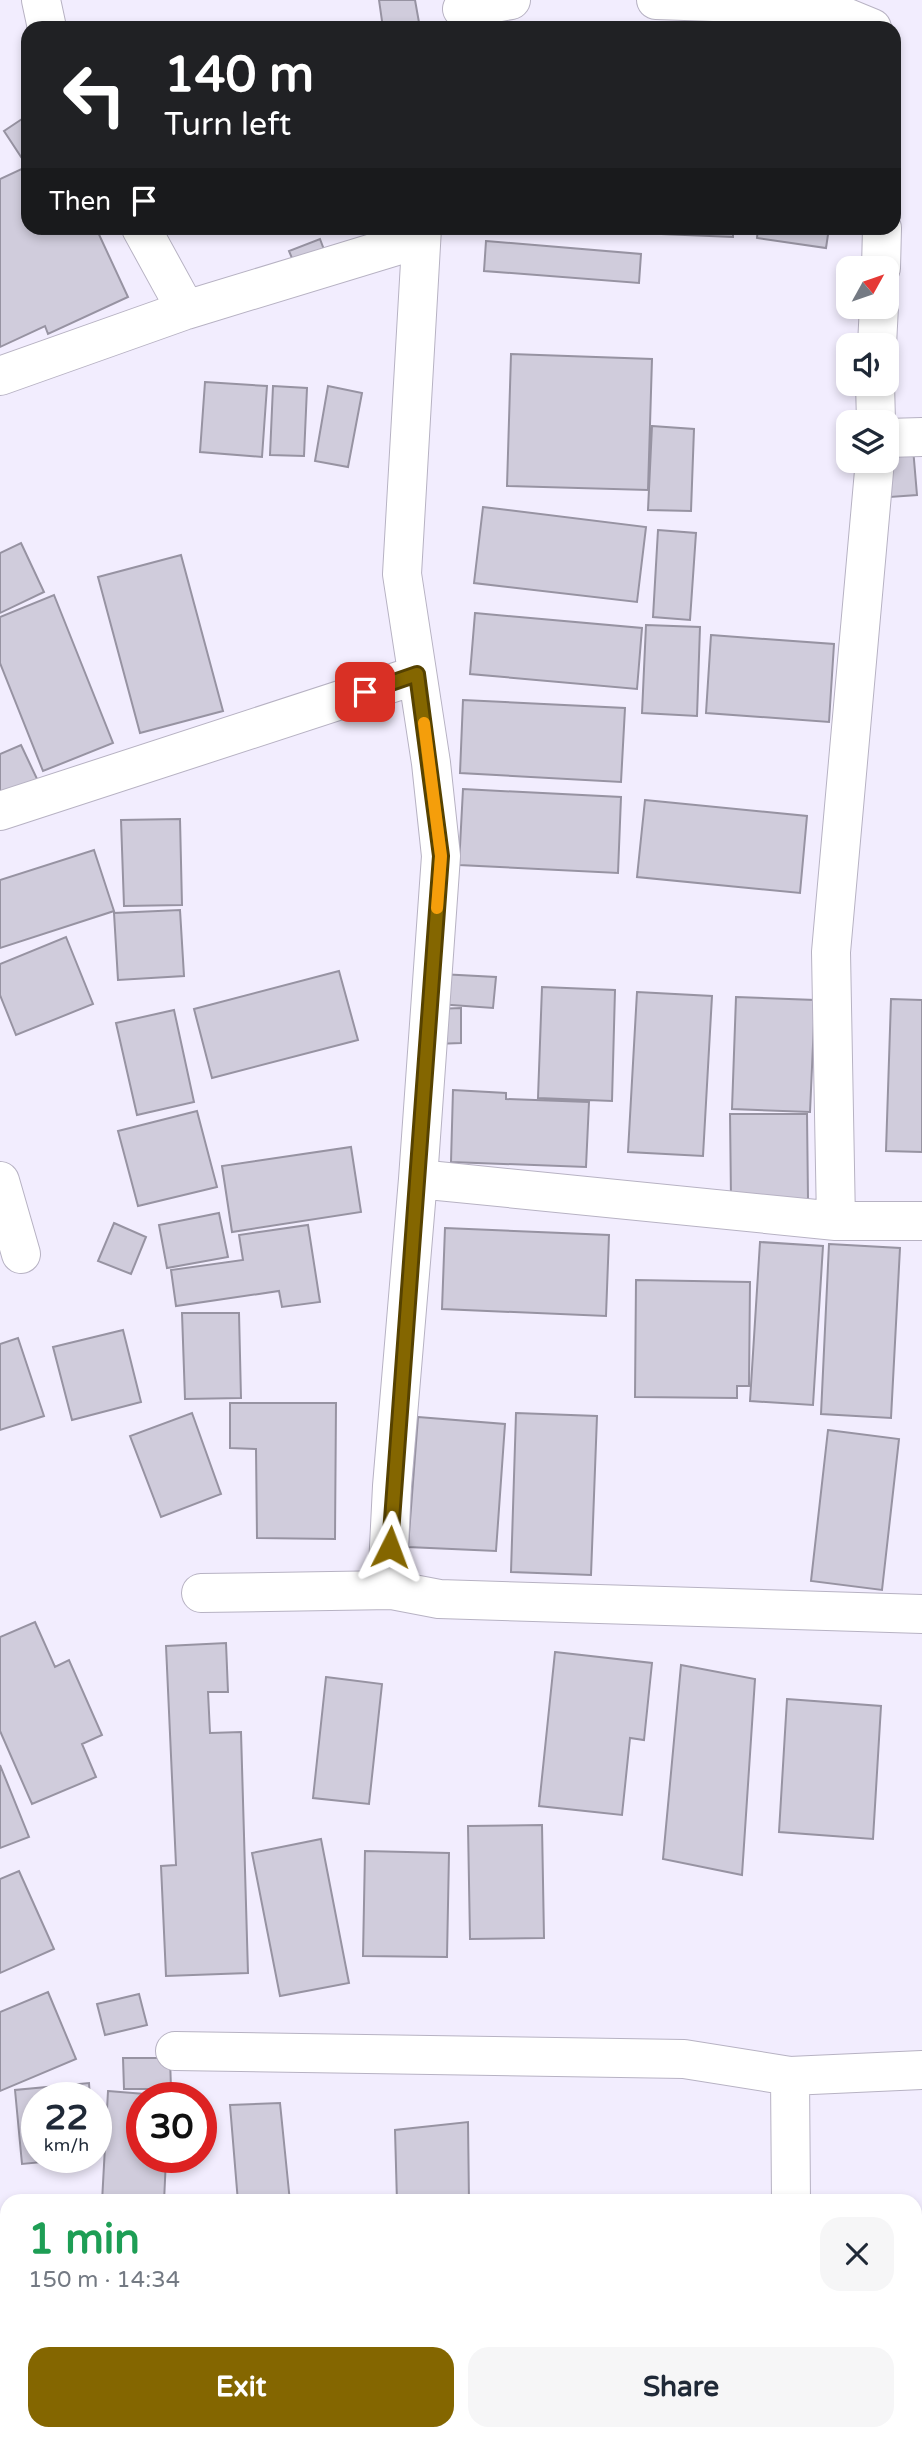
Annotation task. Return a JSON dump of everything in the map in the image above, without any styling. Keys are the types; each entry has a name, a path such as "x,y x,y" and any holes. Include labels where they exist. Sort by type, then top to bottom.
{"street":[{"path":"41,0 46,21"},
{"path":"461,12 511,0"},
{"path":"656,0 775,4 828,10 855,21"},
{"path":"145,235 186,310"},
{"path":"0,376 186,310 415,235"},
{"path":"391,1590 388,1567 392,1486 418,1179 441,856 402,574 421,235"},
{"path":"881,256 882,235"},
{"path":"899,438 922,437"},
{"path":"836,1221 831,952 874,473"},
{"path":"0,811 417,674"},
{"path":"418,1179 836,1221 922,1221"},
{"path":"0,1181 21,1254"},
{"path":"201,1593 391,1590 439,1599 922,1614"},
{"path":"175,2051 684,2059 790,2076 922,2070"},
{"path":"790,2076 790,2194"}],"building":[{"path":"379,0 415,0 419,21 382,21"},
{"path":"21,120 21,157 4,131"},
{"path":"21,169 21,235 99,235 128,297 48,334 45,326 0,347 0,179"},
{"path":"686,235 733,235 733,237"},
{"path":"757,235 828,235 826,248 757,238"},
{"path":"320,239 329,263 299,275 289,251"},
{"path":"486,241 641,254 639,283 484,271"},
{"path":"511,354 652,359 648,490 507,486"},
{"path":"205,382 267,386 262,457 200,452"},
{"path":"273,386 307,388 304,456 270,455"},
{"path":"328,386 362,393 348,467 315,461"},
{"path":"652,426 694,429 691,511 648,510"},
{"path":"913,448 917,495 890,497 888,473 899,473 899,449"},
{"path":"483,507 646,527 637,602 474,583"},
{"path":"658,530 696,533 690,620 653,617"},
{"path":"21,543 44,592 0,613 0,553"},
{"path":"181,555 223,711 140,733 98,577"},
{"path":"54,595 113,743 43,771 0,663 0,617"},
{"path":"475,613 642,628 637,689 470,674"},
{"path":"646,625 700,627 697,716 642,713"},
{"path":"711,635 834,644 829,722 706,713"},
{"path":"463,700 625,708 621,782 460,773"},
{"path":"21,745 38,781 0,799 0,754"},
{"path":"463,789 621,797 618,873 459,865"},
{"path":"645,800 807,816 800,893 637,877"},
{"path":"180,819 182,905 124,906 121,820"},
{"path":"94,850 114,911 0,948 0,880"},
{"path":"180,910 184,976 118,980 114,913"},
{"path":"66,937 93,1004 16,1035 0,995 0,964"},
{"path":"339,971 358,1040 212,1078 194,1009"},
{"path":"440,974 496,977 493,1008 438,1004"},
{"path":"542,987 615,990 612,1101 538,1098"},
{"path":"637,992 712,996 703,1156 628,1152"},
{"path":"736,997 815,1000 810,1112 732,1109"},
{"path":"891,999 922,1000 922,1152 886,1151"},
{"path":"461,1008 461,1043 435,1044 435,1009"},
{"path":"174,1010 194,1102 137,1115 116,1023"},
{"path":"453,1090 506,1093 506,1099 589,1102 586,1167 451,1162"},
{"path":"197,1111 217,1187 138,1206 118,1131"},
{"path":"730,1114 807,1114 808,1199 731,1199"},
{"path":"351,1147 361,1212 232,1232 222,1166"},
{"path":"219,1213 228,1257 167,1268 159,1225"},
{"path":"114,1223 146,1237 131,1274 98,1261"},
{"path":"308,1225 320,1302 282,1307 279,1291 176,1306 171,1270 243,1260 239,1235"},
{"path":"445,1228 609,1235 606,1316 442,1309"},
{"path":"760,1242 823,1246 813,1405 750,1401"},
{"path":"829,1244 900,1248 891,1418 821,1414"},
{"path":"636,1280 750,1282 749,1386 737,1386 737,1398 635,1397"},
{"path":"182,1313 239,1313 241,1398 185,1399"},
{"path":"123,1330 141,1402 72,1420 53,1347"},
{"path":"18,1338 44,1416 0,1430 0,1344"},
{"path":"230,1403 336,1403 335,1539 257,1538 256,1449 230,1448"},
{"path":"192,1413 221,1494 161,1517 130,1436"},
{"path":"516,1413 597,1416 591,1575 511,1572"},
{"path":"418,1417 505,1424 496,1551 408,1547"},
{"path":"828,1430 899,1439 882,1590 811,1581"},
{"path":"35,1622 55,1667 69,1660 102,1735 82,1744 96,1777 32,1804 0,1731 0,1637"},
{"path":"226,1643 228,1692 208,1692 210,1733 241,1732 248,1973 166,1976 161,1866 176,1865 166,1646"},
{"path":"555,1652 652,1663 644,1740 630,1738 622,1815 539,1806"},
{"path":"681,1665 755,1679 742,1875 663,1859"},
{"path":"326,1677 382,1684 369,1804 313,1798"},
{"path":"787,1699 881,1706 873,1839 779,1832"},
{"path":"0,1765 29,1837 0,1848"},
{"path":"542,1825 544,1938 470,1939 468,1826"},
{"path":"321,1839 349,1983 280,1996 252,1853"},
{"path":"365,1851 449,1853 447,1957 363,1956"},
{"path":"19,1871 54,1949 0,1973 0,1879"},
{"path":"48,1992 76,2059 0,2091 0,2012"},
{"path":"139,1994 147,2025 105,2035 97,2004"},
{"path":"123,2058 170,2058 171,2082 126,2082 124,2089"},
{"path":"21,2089 21,2153 15,2090"},
{"path":"112,2091 126,2092 126,2173 165,2173 164,2194 102,2194 104,2173 112,2173"},
{"path":"280,2103 289,2194 237,2194 230,2105"},
{"path":"468,2122 469,2194 397,2194 395,2130"}],"slow traffic":[{"path":"424,723 438,814 441,856 437,908"}],"route":[{"path":"365,692 417,674 438,814 441,856 418,1179 392,1486 390,1547"}]}
